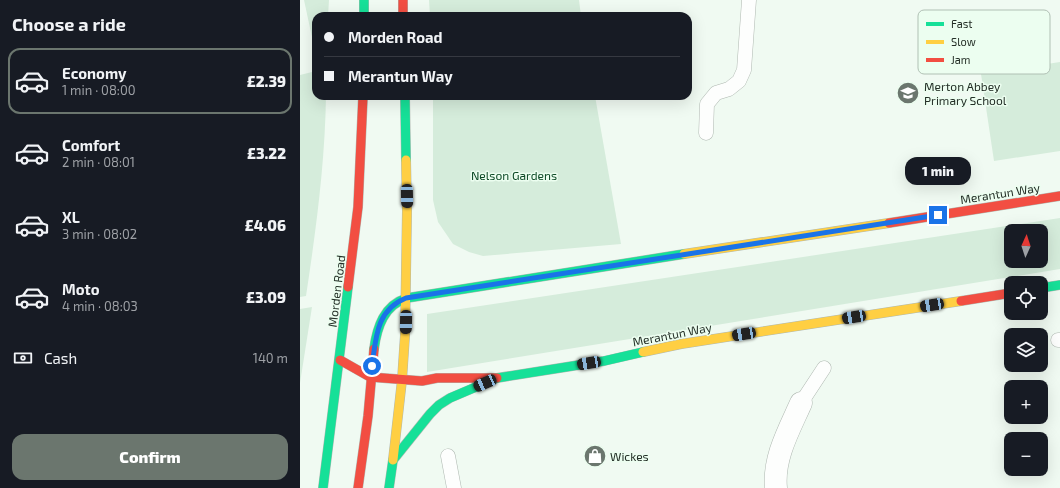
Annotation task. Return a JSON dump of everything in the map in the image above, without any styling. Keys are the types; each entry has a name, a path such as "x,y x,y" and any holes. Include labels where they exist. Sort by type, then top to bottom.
{"main road":[{"path":"364,0 364,12"},
{"path":"403,0 403,12"},
{"name":"Morden Road","path":"322,488 340,360 358,207 363,100"},
{"path":"389,488 402,380 405,335 407,211 405,100"},
{"name":"Merantun Way","path":"406,298 1060,196"},
{"path":"1048,287 1060,285"},
{"name":"Merantun Way","path":"393,460 439,405 450,398 497,378 604,360 681,344 1004,294"},
{"path":"358,488 369,405 370,377 380,324 387,311 396,302 406,298"},
{"path":"340,360 370,377 402,380 437,378 497,378"}],"street":[{"path":"776,488 781,447 801,403"}],"lane":[{"path":"706,132 707,104 716,93 729,89 739,81 744,70 748,0"},
{"path":"801,403 824,368"},
{"path":"448,456 454,488"}],"green space":[{"path":"304,0 329,0 328,12 312,12 312,37"},
{"path":"429,0 579,0 580,12 430,12"},
{"path":"1060,62 1060,151 994,161 981,74 1050,74 1050,64"},
{"path":"312,72 312,100 326,100 322,171 316,221 306,296 300,297 300,75"},
{"name":"Nelson Gardens","path":"433,100 596,100 621,244 483,256 469,252 453,244 438,222 433,200"},
{"path":"1060,218 1060,269 1017,276 1004,276 1004,278 427,372 427,314 1004,226 1004,268 1048,268 1048,224 1020,224"},
{"path":"312,307 300,383 300,309"}],"traffic: fast":[{"path":"364,0 364,12"},
{"path":"405,100 406,160"},
{"path":"374,349 377,333 387,311 399,301 407,298 684,254"},
{"path":"1048,287 1060,285"},
{"path":"323,488 348,287"},
{"path":"389,488 393,460 430,414 439,405 450,398 497,378 604,361 643,352"}],"traffic: slow":[{"path":"393,460 402,380 405,335 407,211 406,160"},
{"path":"684,254 889,223"},
{"path":"643,352 681,344 961,301"}],"traffic: jam":[{"path":"403,0 403,12"},
{"path":"348,287 358,207 363,100"},
{"path":"889,223 1060,196"},
{"path":"961,301 1004,294"},
{"path":"358,488 368,416 374,349"},
{"path":"340,360 370,377 422,381 437,378 497,378"}],"place":[{"name":"Merton Abbey Primary School","path":"908,93"},
{"name":"Wickes","path":"595,456"}],"route":[{"path":"372,366 380,324 387,311 396,302 406,298 938,215"}]}
